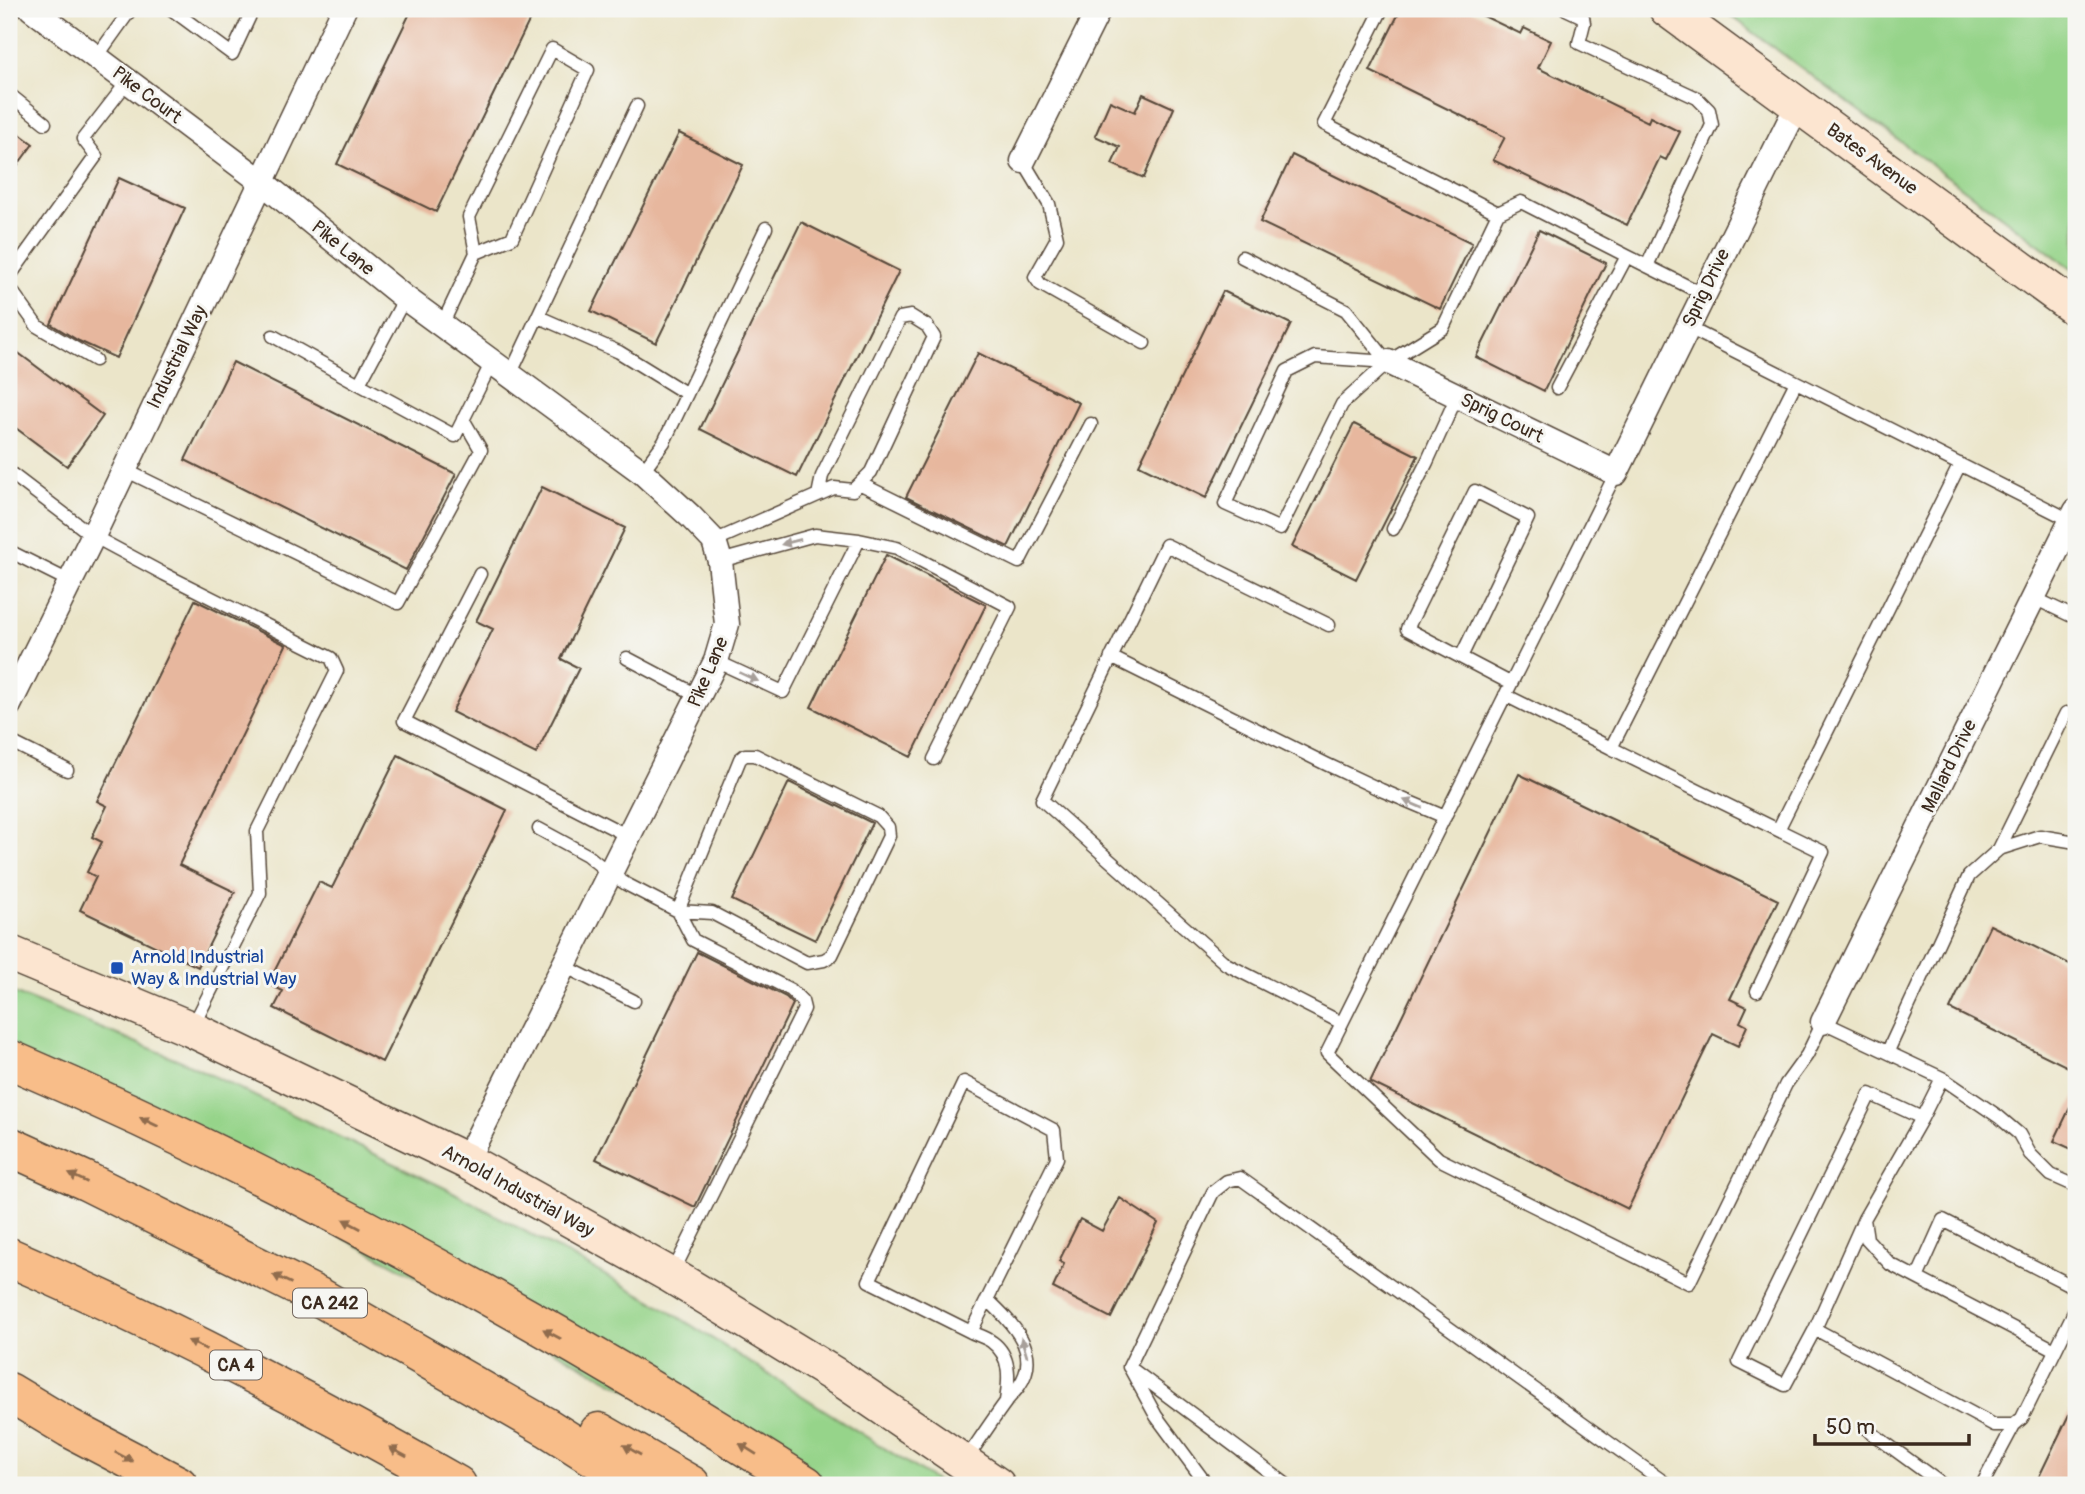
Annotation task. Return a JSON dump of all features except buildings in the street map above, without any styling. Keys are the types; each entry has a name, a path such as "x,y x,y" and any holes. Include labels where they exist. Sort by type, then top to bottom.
{"highway":[{"path":"9,1059 103,1099 232,1161 356,1226 607,1365 806,1485"},
{"name":"CA 242","path":"9,1146 86,1181 321,1298 548,1428 638,1485"},
{"name":"CA 4","path":"9,1257 79,1287 205,1349 323,1410 457,1485"},
{"path":"321,1298 476,1361 691,1485"},
{"path":"9,1392 69,1428 178,1485"},
{"path":"9,1408 69,1428"}],"street":[{"name":"Pike Court","path":"32,9 262,182"},
{"name":"Industrial Way","path":"9,705 93,536 123,468 344,9"},
{"path":"1023,161 1099,9"},
{"name":"Bates Avenue","path":"1667,9 2076,309"},
{"name":"Sprig Drive","path":"1616,473 1798,104"},
{"name":"Pike Lane","path":"262,182 405,298 642,472 690,516 717,551 727,624 716,661 466,1161"},
{"name":"Sprig Court","path":"1388,362 1616,473"},
{"name":"Mallard Drive","path":"1823,1022 2074,516"},
{"name":"Arnold Industrial Way","path":"9,954 191,1029 466,1161 672,1276 846,1382 997,1485"}],"lane":[{"path":"9,15 13,9"},
{"path":"96,58 131,9"},
{"path":"171,9 232,54 253,9"},
{"path":"1382,9 1324,124 1498,213"},
{"path":"1566,9 1583,17 1579,43 1697,99 1709,110 1712,125 1647,266"},
{"path":"442,325 476,253 469,217 552,49 588,70 512,238 476,253"},
{"path":"9,277 96,156 83,139 128,81"},
{"path":"9,94 45,123"},
{"path":"273,336 455,436 463,419 539,317 637,106"},
{"path":"1023,161 1049,204 1058,238 1035,277 1041,284 1144,343"},
{"path":"1388,362 1315,356 1287,371 1225,504 1280,529 1342,404 1388,362 1443,328 1498,213 1521,202 1703,294"},
{"path":"642,472 664,442 766,229"},
{"path":"1557,388 1627,256"},
{"path":"1242,257 1346,310 1388,362"},
{"path":"9,287 37,326 95,360"},
{"path":"359,384 405,298"},
{"path":"717,551 818,495 834,488 853,490 871,472 934,337 927,326 911,316 900,318 822,476 818,495"},
{"path":"539,317 620,352 687,394"},
{"path":"1687,327 1960,464 2074,516"},
{"path":"1611,748 1796,382"},
{"path":"1393,529 1457,396"},
{"path":"123,468 398,603 481,450 463,419"},
{"path":"861,484 1019,562 1091,424"},
{"path":"1778,830 1960,464"},
{"path":"9,472 93,536 331,658 337,671 257,831 260,894 191,1029"},
{"path":"1616,473 1327,1053 1439,1159 1689,1283 1786,1084 1807,1055 1823,1022 1942,1078 2019,1134 2030,1154 2051,1175 2076,1186"},
{"path":"1461,657 1528,518 1475,491 1407,629 1461,657 1508,689 1611,748 1823,852 1757,991"},
{"path":"717,551 815,535 859,540 897,548 1010,607 934,759"},
{"path":"716,661 783,692 859,540"},
{"path":"1329,625 1166,545 1042,800 1226,964 1342,1023"},
{"path":"9,551 69,581"},
{"path":"480,574 404,720 628,836"},
{"path":"2032,597 2076,618"},
{"path":"1111,657 1381,790 1445,817"},
{"path":"626,658 699,696"},
{"path":"1888,1051 1969,876 1999,849 2066,713"},
{"path":"9,741 67,770"},
{"path":"539,829 587,855 609,873 678,911 712,913 807,962 824,960 832,955 889,836 888,827 878,816 755,755 745,755 740,759 678,911 693,940 791,990 802,1001 804,1009 672,1276"},
{"path":"1999,849 2040,836 2076,842"},
{"path":"564,965 634,1002"},
{"path":"1922,1118 1870,1094 1739,1362 1785,1385 1815,1329 1864,1219 1922,1118 1942,1078"},
{"path":"971,1332 1057,1158 1054,1130 964,1082 869,1281 971,1332 993,1342 1006,1361 1010,1377 1006,1401"},
{"path":"1129,1367 1213,1192 1227,1181 1240,1178 1668,1485"},
{"path":"1864,1219 1867,1239 1890,1264 2055,1350"},
{"path":"1917,1278 1944,1220 2076,1288"},
{"path":"965,1462 1006,1401 1019,1387 1026,1372 1025,1345 1018,1331 987,1299"},
{"path":"1982,1485 2014,1425 2022,1418 2076,1308"},
{"path":"1815,1329 1994,1425 2014,1425"},
{"path":"1129,1367 1156,1416 1207,1485"},
{"path":"1129,1367 1287,1485"},
{"path":"1869,1431 1943,1485"}],"green space":[{"path":"1722,9 2076,9 2076,272"},
{"path":"9,991 184,1062 453,1192 658,1304 942,1485 806,1485 9,1059"}],"place":[{"name":"Arnold Industrial Way & Industrial Way","path":"117,968"}]}
